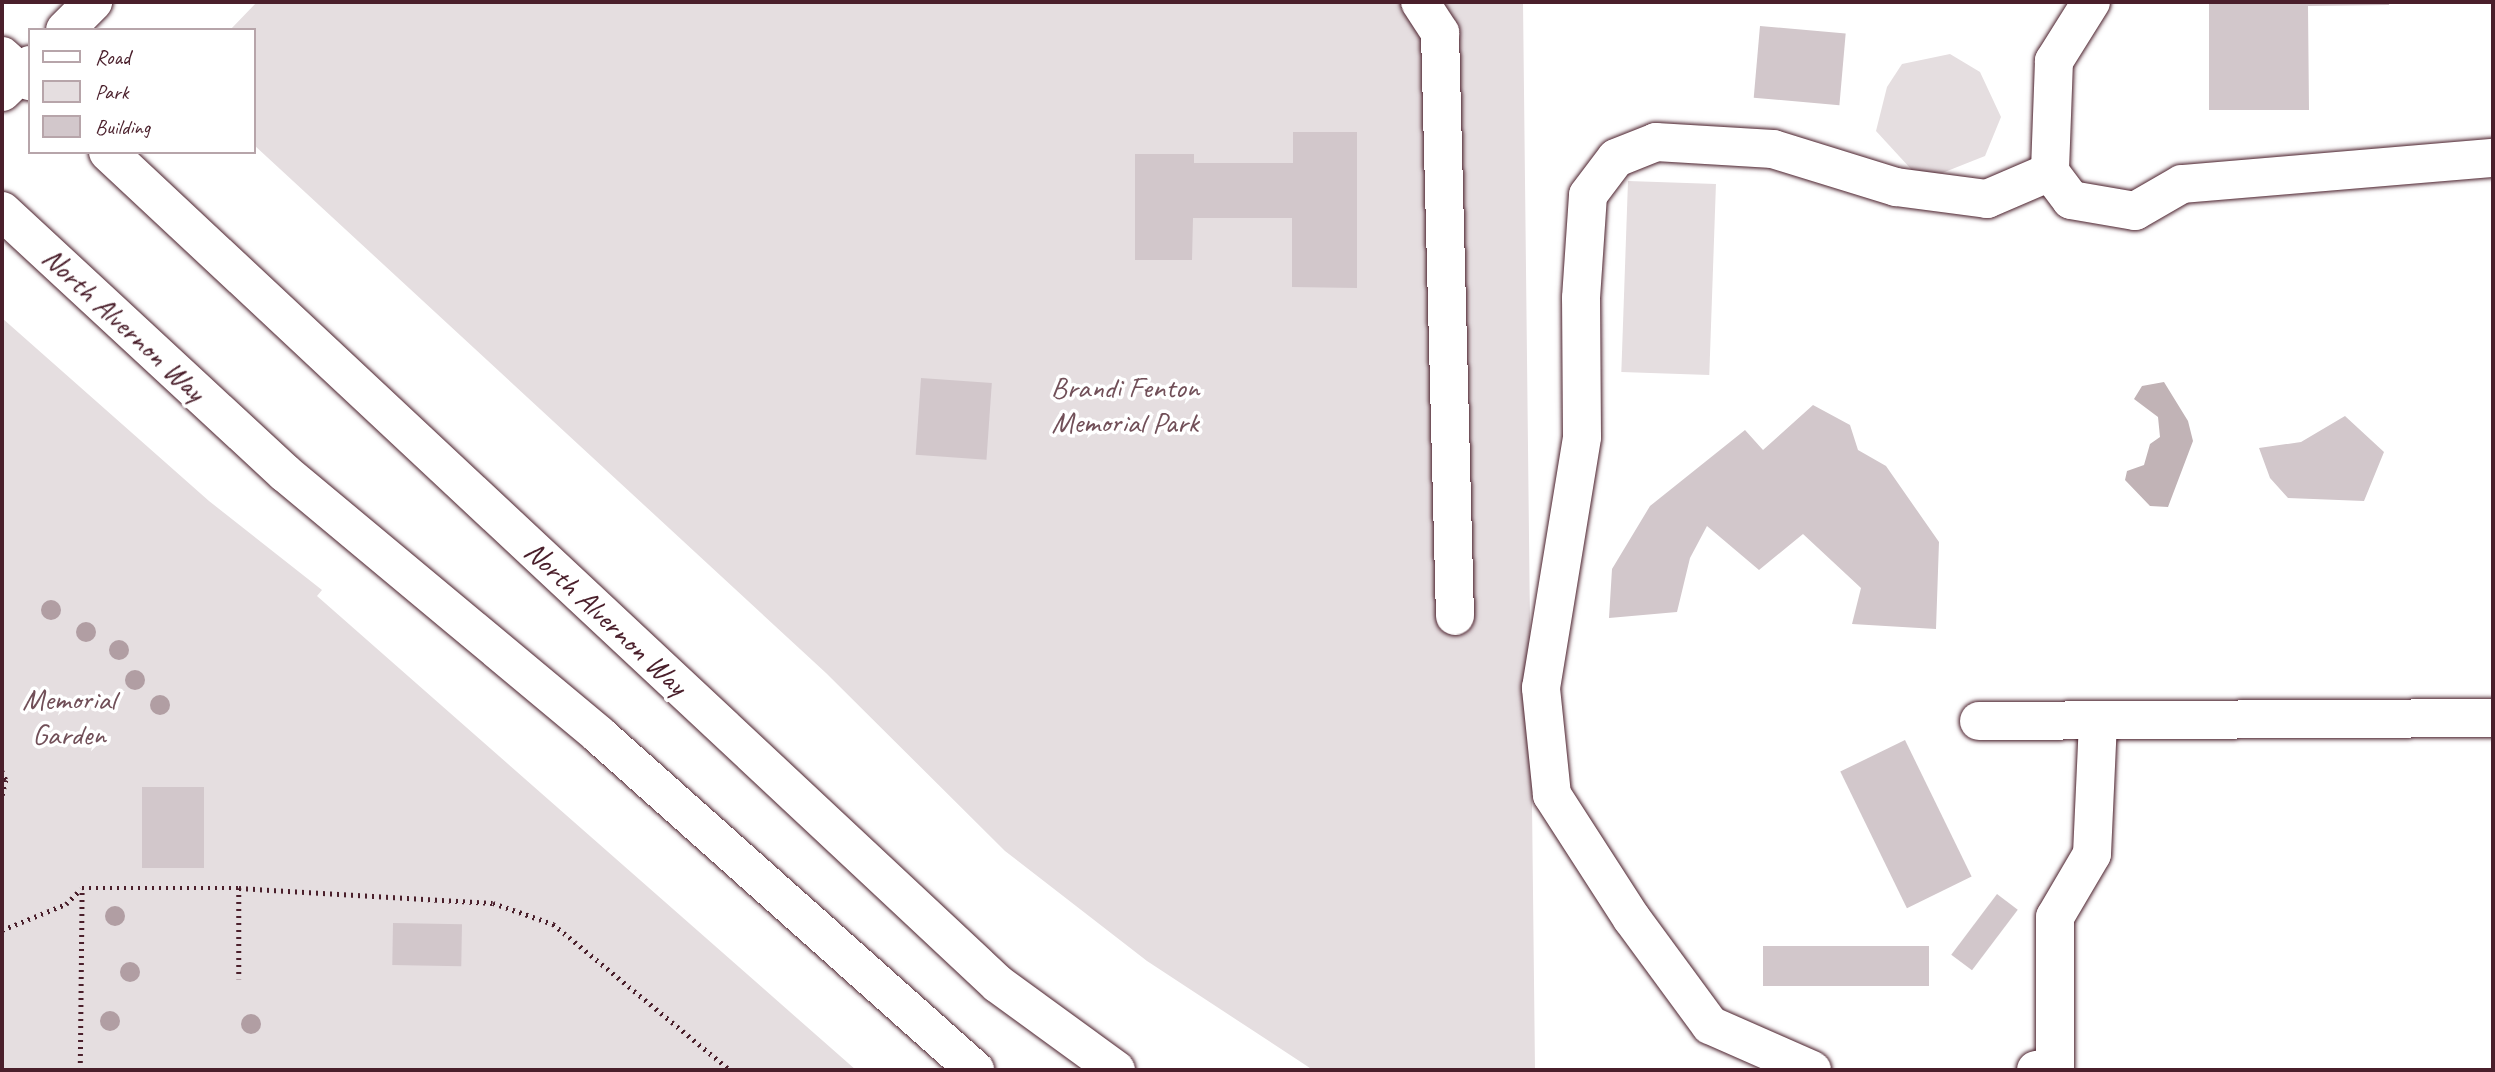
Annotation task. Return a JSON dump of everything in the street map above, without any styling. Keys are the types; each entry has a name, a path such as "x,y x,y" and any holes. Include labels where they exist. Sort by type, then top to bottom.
{"main road":[{"path":"67,28 93,2"},
{"path":"1420,2 1440,33 1455,616"},
{"path":"2091,2 2054,61 2050,173 2071,200 2135,211 2182,184 2493,158"},
{"path":"1812,1070 1710,1025 1632,919 1552,795 1541,688 1582,437 1581,298 1588,195 1616,158 1656,142 1773,149 1896,187 1987,199 2050,173"},
{"name":"North Alvernon Way","path":"110,154 998,984 1116,1070"},
{"name":"North Alvernon Way","path":"2,211 285,473 599,736 975,1070"},
{"path":"1979,721 2493,718"},
{"path":"2036,1070 2055,1067 2055,918 2092,853 2098,721"}],"path":[{"path":"2,771 6,780 2,797"},
{"path":"80,1070 82,888"},
{"path":"2,930 66,904 82,888 239,888 493,903 553,924 730,1070"},
{"path":"239,888 239,979"}],"green space":[{"name":"Brandi Fenton Memorial Park","path":"257,2 1523,2 1535,1070 1313,1070 1147,961 1005,851 826,673 256,147 256,28 232,28"},
{"path":"1950,54 1980,72 2001,117 1985,156 1922,181 1876,131 1887,87 1902,64"},
{"path":"1628,181 1716,184 1709,375 1621,372"},
{"name":"Memorial Garden","path":"2,318 209,501 322,590 317,596 856,1070 2,1070"}],"shaded area":[{"path":"2164,382 2188,421 2193,441 2168,507 2150,506 2125,480 2127,471 2144,465 2150,444 2160,437 2158,417 2134,399 2142,386"}],"building":[{"path":"2209,2 2389,2 2389,5 2308,6 2309,110 2209,110"},
{"path":"1760,26 1846,33 1839,105 1754,98"},
{"path":"1293,132 1357,132 1357,288 1292,287 1292,218 1193,218 1192,260 1135,260 1135,154 1194,154 1194,163 1293,163"},
{"path":"921,378 992,383 986,460 916,455"},
{"path":"1813,405 1850,425 1858,450 1886,466 1939,542 1936,629 1852,624 1861,588 1803,534 1759,570 1707,526 1690,558 1677,612 1609,618 1612,569 1650,506 1745,430 1763,450"},
{"path":"2345,416 2384,452 2364,501 2288,498 2270,478 2259,448 2301,442"},
{"path":"1905,740 1972,877 1907,908 1840,772"},
{"path":"142,787 204,787 204,868 142,868"},
{"path":"1997,894 2018,910 1972,970 1951,955"},
{"path":"393,923 462,924 461,966 392,965"},
{"path":"1763,946 1929,946 1929,986 1763,986"}]}
